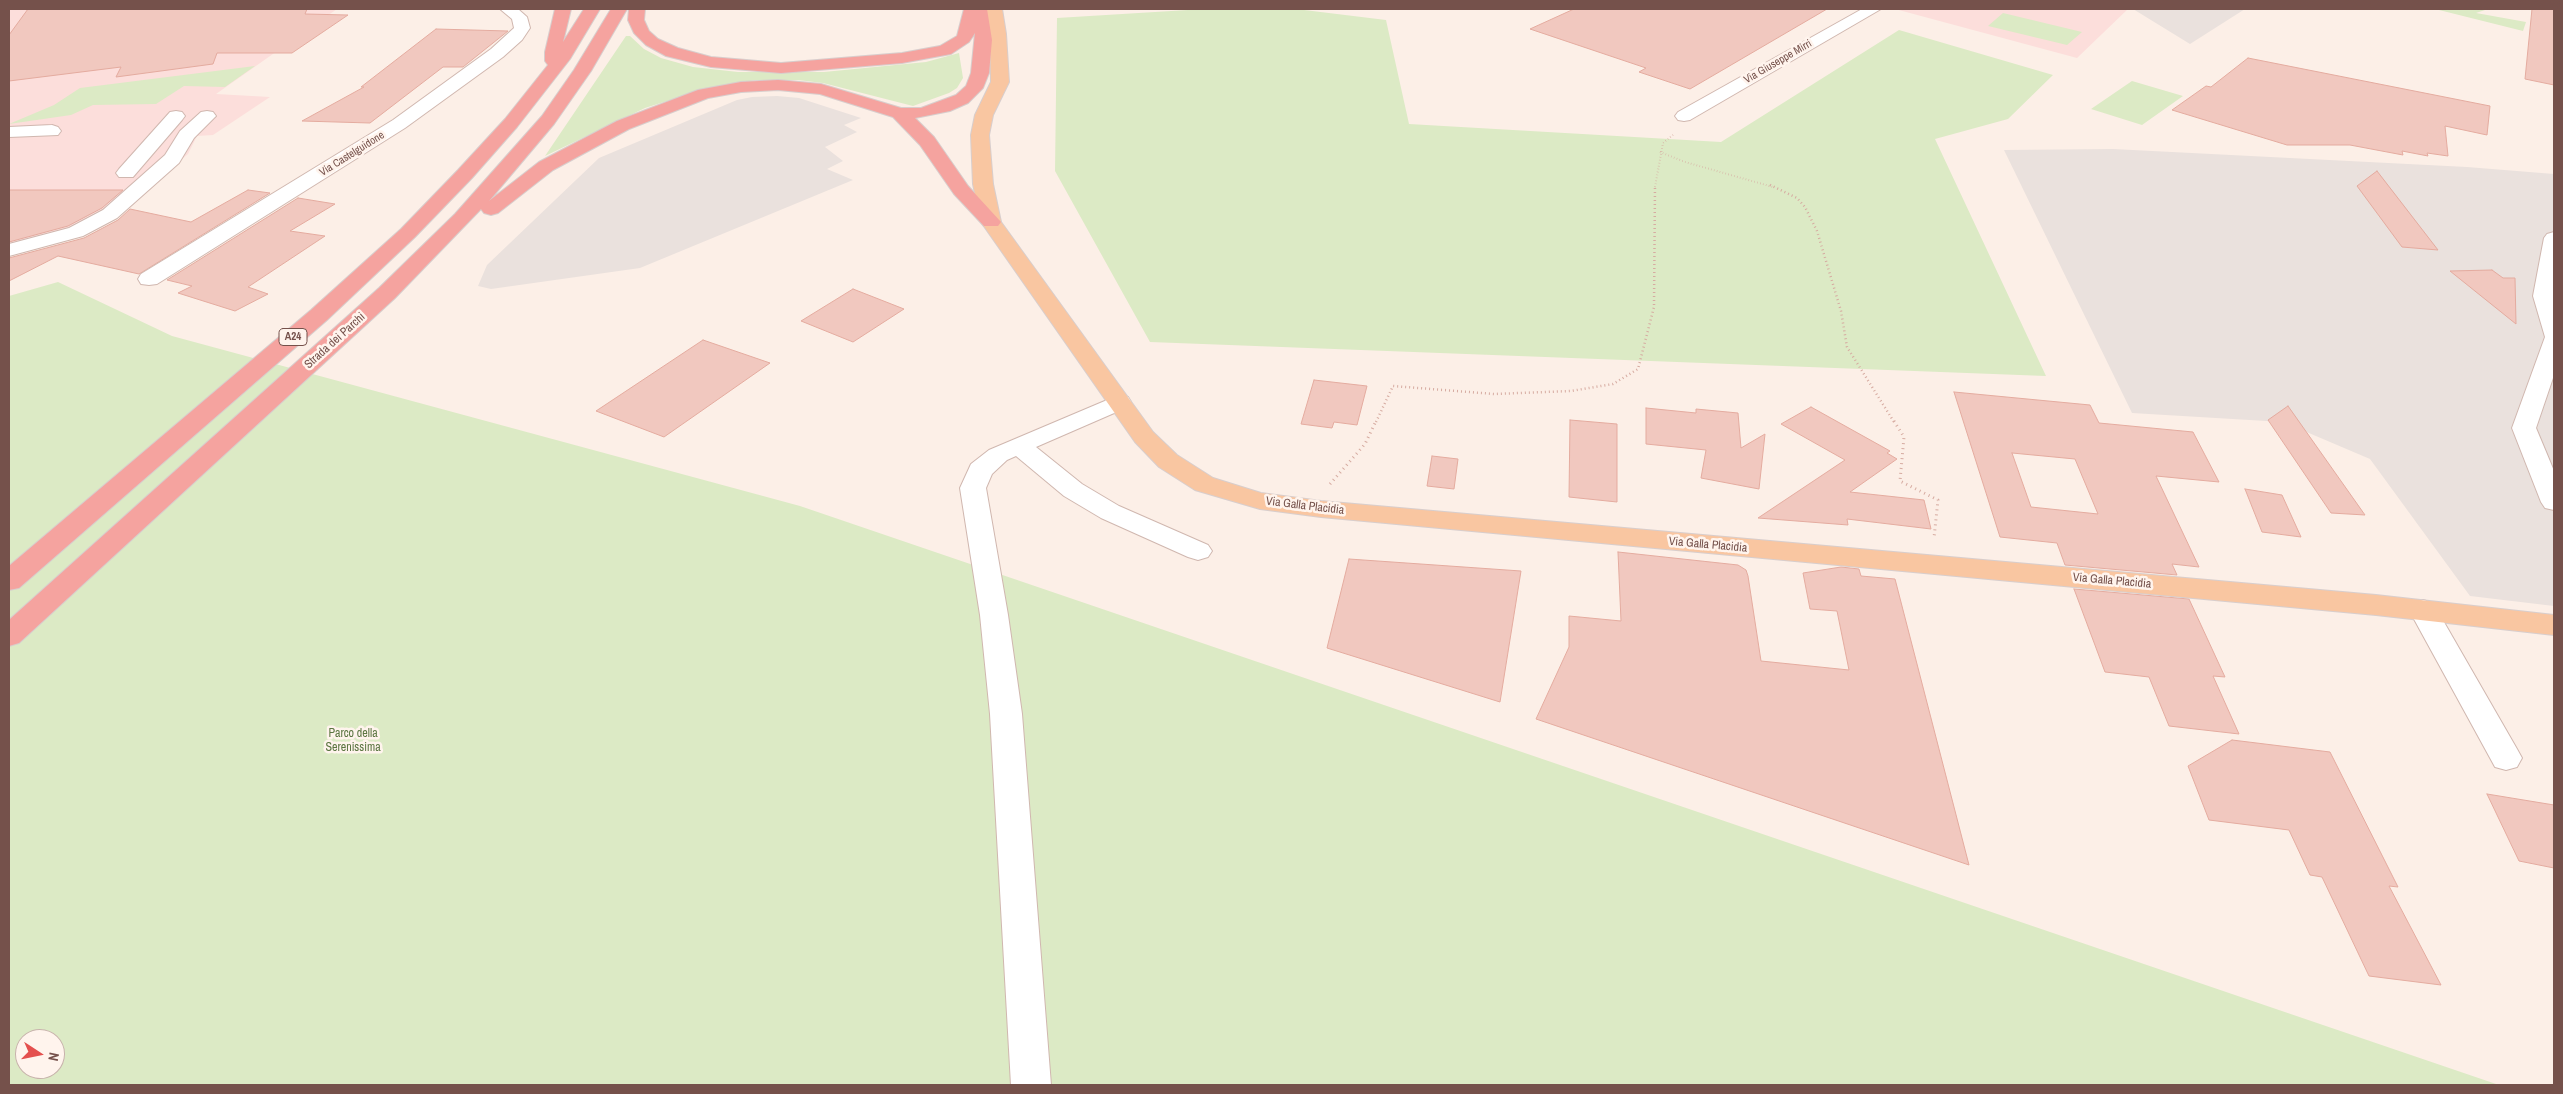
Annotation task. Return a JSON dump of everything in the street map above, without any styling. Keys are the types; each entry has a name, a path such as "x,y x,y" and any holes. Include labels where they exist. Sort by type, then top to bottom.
{"highway":[{"path":"554,68 553,52 563,9"},
{"name":"A24","path":"9,581 319,315 380,260 492,145 554,68 592,9"},
{"name":"Strada dei Parchi","path":"9,636 387,293 482,198 528,145 569,91 619,9"},
{"path":"637,9 636,20 642,33 652,42 672,52 719,64 788,68 902,58 945,50 963,39 967,32 972,9"},
{"path":"899,113 922,113 944,108 962,99 974,88 980,74 984,40 980,9"},
{"path":"387,293 536,172 610,130 680,102 733,88 791,85 837,93 879,104 899,113 922,136 961,190 991,222"}],"main road":[{"path":"991,222 981,169 980,135 984,115 1000,82 998,34 994,9"},
{"name":"Via Galla Placidia","path":"991,222 1119,402 1155,449 1168,461 1204,484 1238,496 1309,507 1544,531 2424,610 2554,625"}],"street":[{"name":"Via Castelguidone","path":"149,279 399,124 497,53 516,37 522,28 519,17 508,9"},
{"name":"Via Giuseppe Mirri","path":"1684,116 1873,9"},
{"path":"126,173 176,116"},
{"path":"9,250 76,232 110,214 172,159 187,135 207,116"},
{"path":"9,132 52,131"},
{"path":"2554,238 2544,296 2554,333"},
{"path":"2554,341 2524,428 2554,502"},
{"path":"1031,1085 1006,714 994,615 973,494 974,481 980,470 998,456 1119,402"},
{"path":"1019,446 1072,490 1110,512 1198,551"},
{"path":"2424,610 2506,758"}],"path":[{"path":"1309,507 1365,444 1393,386 1494,394 1571,391 1613,384 1638,369 1654,307 1655,184 1660,152 1663,143 1688,123 1684,116"},
{"path":"1660,152 1685,162 1769,185 1797,198 1805,207 1817,231 1841,311 1847,347 1904,437 1900,480 1938,500 1934,543 1937,566"}],"shaded area":[{"path":"9,9 337,9 216,94 270,97 213,135 197,136 188,154 115,216 73,239 9,256"},
{"path":"1895,9 2128,9 2077,58"},
{"path":"2133,9 2245,9 2190,44"},
{"path":"777,96 799,98 861,118 844,125 857,132 825,147 843,161 827,169 853,180 640,268 491,289 478,286 487,265 599,158 737,100"},
{"path":"2113,149 2467,167 2554,174 2554,606 2470,596 2370,459 2283,422 2132,413 2004,150"}],"green space":[{"path":"1204,9 1296,9 1386,20 1409,124 1721,142 1899,30 2053,75 2008,119 1935,139 2046,376 1150,342 1055,171 1057,18"},
{"path":"2435,9 2488,9 2476,13 2526,22 2523,31"},
{"path":"2003,13 2082,32 2067,45 1988,26"},
{"path":"626,36 630,36 644,49 661,58 693,67 738,72 824,72 926,62 959,53 963,78 957,88 949,93 913,106 823,83 798,80 756,80 708,88 645,108 545,156"},
{"path":"255,66 225,87 184,86 156,104 93,105 71,115 9,124 54,105 80,88"},
{"path":"2132,81 2183,96 2142,125 2091,109"},
{"name":"Parco della Serenissima","path":"58,282 172,336 800,506 2499,1085 9,1085 9,296"}],"building":[{"path":"28,9 307,9 305,14 348,15 292,53 217,53 213,64 116,77 121,67 9,81 9,35"},
{"path":"1574,9 1827,9 1690,89 1639,72 1646,68 1530,29"},
{"path":"2532,9 2554,9 2554,85 2525,79"},
{"path":"436,29 508,31 463,67 443,67 370,123 302,121 364,87 361,87"},
{"path":"2248,58 2490,106 2487,135 2445,126 2448,156 2427,153 2428,156 2402,151 2403,155 2350,145 2287,145 2172,110 2206,86 2211,87"},
{"path":"2377,171 2438,250 2402,247 2357,186"},
{"path":"9,190 123,190 102,208 68,226 9,242"},
{"path":"248,190 270,193 139,274 58,256 9,281 9,258 84,238 118,220 130,209 191,222"},
{"path":"298,198 335,204 290,231 325,236 248,287 268,294 235,311 178,293 192,286 167,280"},
{"path":"2492,270 2503,278 2515,278 2516,324 2450,271"},
{"path":"853,289 904,309 853,342 801,321"},
{"path":"703,340 770,363 664,437 596,411"},
{"path":"1314,380 1367,386 1357,425 1334,422 1332,428 1301,424"},
{"path":"1954,392 2090,405 2099,423 2193,432 2219,482 2156,476 2199,567 2172,564 2177,575 2065,565 2057,543 2000,537","holes":["2012,453 2075,459 2098,514 2031,507"]},
{"path":"2288,406 2365,515 2331,513 2268,420"},
{"path":"1811,407 1890,451 1887,453 1897,459 1850,492 1924,500 1931,529 1847,519 1848,525 1758,518 1845,460 1781,424"},
{"path":"1646,408 1696,413 1696,409 1738,413 1741,448 1765,434 1759,489 1701,478 1706,450 1646,444"},
{"path":"1570,420 1617,424 1617,502 1569,497"},
{"path":"1432,456 1458,459 1454,489 1427,486"},
{"path":"2245,489 2282,495 2301,537 2262,532"},
{"path":"1618,552 1738,565 1746,570 1748,576 1761,661 1849,670 1837,611 1810,609 1803,573 1841,567 1859,569 1861,576 1895,579 1969,865 1536,719 1569,647 1569,616 1621,621"},
{"path":"1349,559 1521,571 1500,702 1327,648"},
{"path":"2074,589 2189,599 2225,677 2213,676 2239,734 2169,726 2149,677 2105,672"},
{"path":"2232,740 2330,752 2398,887 2389,886 2441,985 2369,976 2322,877 2310,875 2289,830 2209,820 2188,766"},
{"path":"2487,794 2554,805 2554,868 2519,861"}]}
